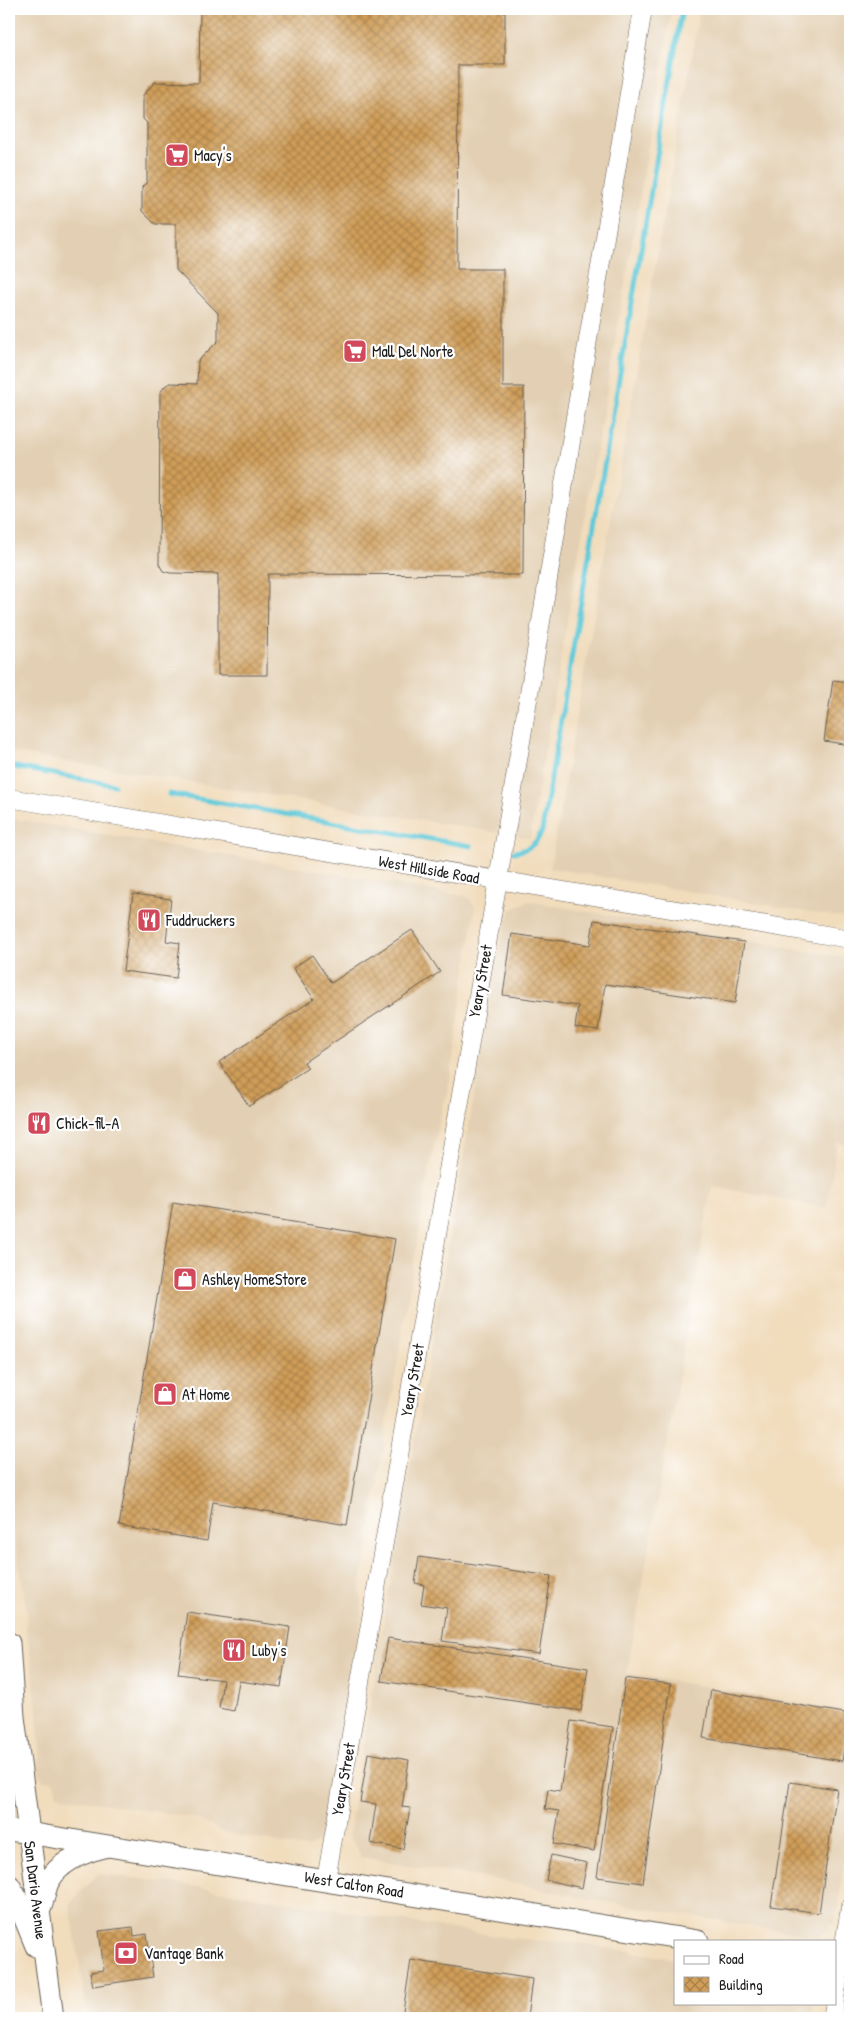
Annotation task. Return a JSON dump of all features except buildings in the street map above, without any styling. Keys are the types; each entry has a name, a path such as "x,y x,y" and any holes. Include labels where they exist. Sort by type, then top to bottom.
{"main road":[{"name":"San Dario Avenue","path":"9,1643 19,1831 39,1915 53,2018"},
{"path":"9,1741 14,1717"},
{"name":"West Calton Road","path":"19,1831 692,1940"},
{"path":"39,1915 48,1881 65,1863 85,1851 110,1846"},
{"path":"9,1886 15,1895 47,1974"}],"street":[{"name":"Yeary Street","path":"326,1880 498,880 643,9"},
{"name":"West Hillside Road","path":"9,798 850,939"},
{"path":"836,1994 850,1908"},
{"path":"832,2018 834,2004"}],"shaded area":[{"path":"9,9 672,9 530,838 9,752"},
{"path":"700,9 850,9 850,919 550,868"},
{"path":"9,818 464,896 469,898 475,907 448,1092 443,1105 429,1169 360,1588 362,1614 326,1836 323,1836 322,1839 306,1848 226,1833 199,1820 183,1816 65,1797 56,1793 56,1784 50,1780 44,1781 38,1769 40,1750 33,1670 26,1629 27,1610 9,1507"},
{"path":"528,901 850,959 850,1145 837,1143 827,1208 712,1186 627,1673 850,1712 850,1827 835,1924 830,1923 829,1929 817,1937 588,1899 498,1880 361,1857 349,1835 382,1631 500,943 511,910"},
{"path":"98,1874 172,1883 508,1938 585,1944 674,1959 674,2004 814,2004 812,2018 88,2018 70,1904"}],"waterway":[{"path":"514,852 531,846 542,831 682,9"},
{"path":"9,766 114,785"},
{"path":"169,794 471,846"}],"place":[{"name":"Macy's","path":"177,155"},
{"name":"Mall Del Norte","path":"355,351"},
{"name":"Fuddruckers","path":"149,920"},
{"name":"Chick-fil-A","path":"39,1123"},
{"name":"Ashley HomeStore","path":"185,1279"},
{"name":"At Home","path":"165,1394"},
{"name":"Luby's","path":"234,1650"},
{"name":"Vantage Bank","path":"126,1953"}]}
